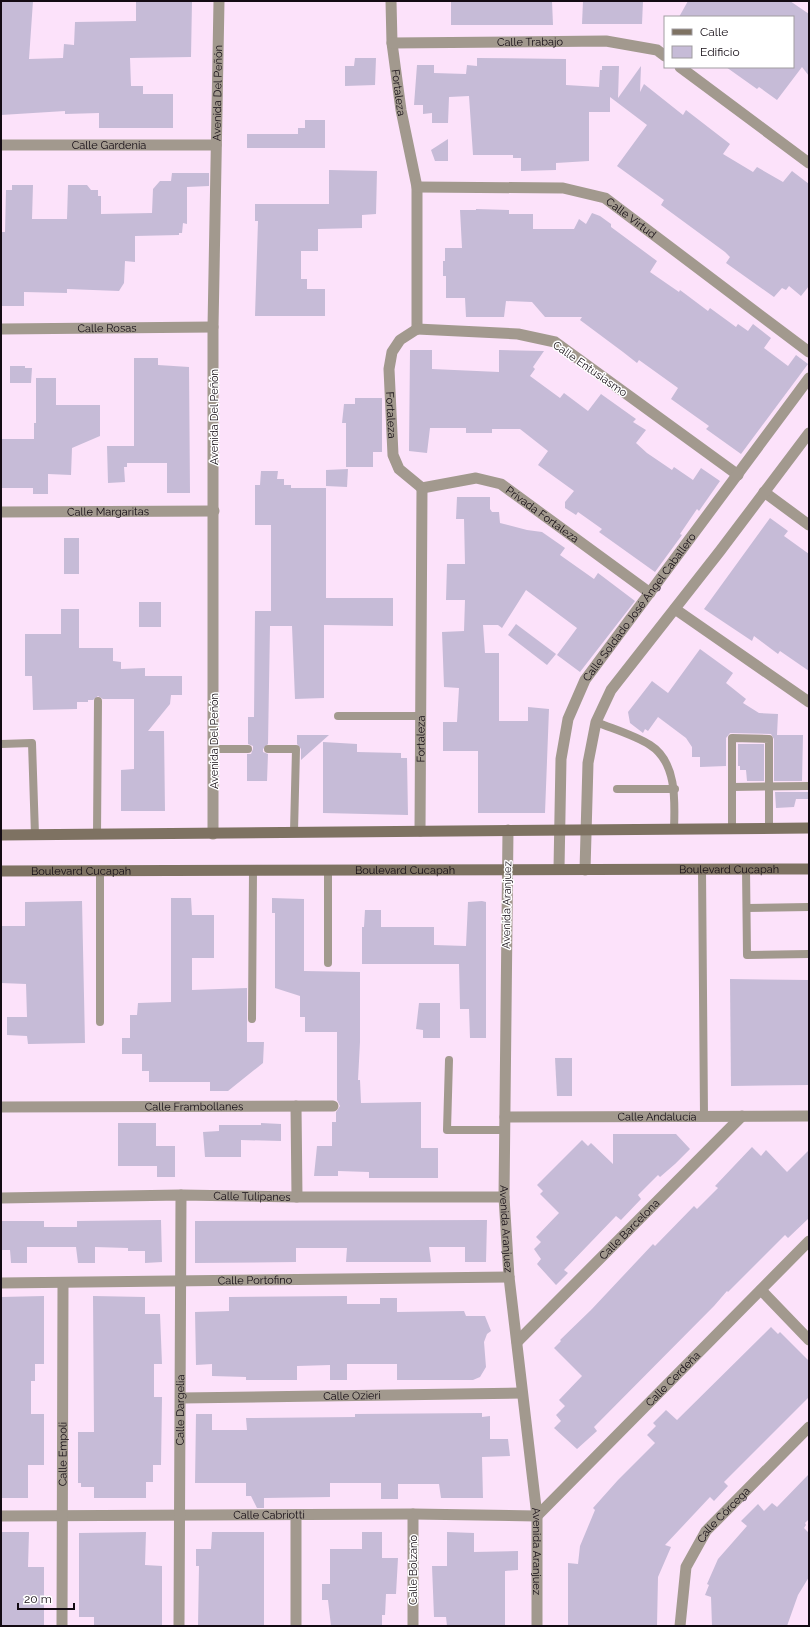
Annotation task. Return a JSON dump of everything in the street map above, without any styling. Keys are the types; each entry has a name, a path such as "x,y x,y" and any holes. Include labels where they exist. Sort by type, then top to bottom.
{"main road":[{"path":"1,835 809,828"},
{"name":"Boulevard Cucapah","path":"1,871 508,871 809,869"}],"street":[{"name":"Avenida Del Peñón","path":"213,834 213,327 219,1"},
{"name":"Fortaleza","path":"391,1 392,43 401,110 417,187 417,329 400,340 392,352 389,369 392,455 399,469 422,488 420,831"},
{"name":"Calle Trabajo","path":"392,43 606,41 657,50 664,55"},
{"path":"681,68 809,163"},
{"name":"Calle Gardenia","path":"1,145 216,145"},
{"name":"Calle Virtud","path":"417,187 563,188 606,198 809,352"},
{"name":"Calle Rosas","path":"1,329 213,327"},
{"name":"Calle Entusiasmo","path":"417,329 518,334 556,342 738,475"},
{"name":"Calle Soldado José Ángel Caballero","path":"559,870 561,759 568,719 586,680 809,378"},
{"path":"585,870 588,763 596,722 611,690 675,609 809,433"},
{"name":"Privada Fortaleza","path":"422,488 476,478 501,484 650,593"},
{"path":"764,492 809,525"},
{"name":"Calle Margaritas","path":"1,512 214,511"},
{"path":"675,609 809,702"},
{"name":"Avenida Aranjuez","path":"508,830 504,1197 509,1277 536,1516 537,1626"},
{"path":"296,1106 298,1197"},
{"name":"Calle Frambollanes","path":"1,1107 333,1106"},
{"name":"Calle Barcelona","path":"517,1342 742,1116"},
{"name":"Calle Andalucía","path":"505,1117 809,1116"},
{"name":"Calle Tulipanes","path":"1,1198 181,1195 298,1197 504,1197"},
{"name":"Calle Dargelia","path":"179,1626 181,1195"},
{"name":"Calle Cerdeña","path":"536,1516 809,1241"},
{"name":"Calle Portofino","path":"1,1282 509,1277"},
{"name":"Calle Empoli","path":"62,1626 63,1282"},
{"path":"761,1290 809,1340"},
{"name":"Calle Ozieri","path":"181,1398 522,1393"},
{"name":"Calle Córcega","path":"680,1626 686,1568 706,1531 809,1427"},
{"name":"Calle Cabriotti","path":"1,1516 413,1514 536,1516"},
{"name":"Calle Bolzano","path":"413,1514 413,1626"},
{"path":"296,1515 296,1626"}],"lane":[{"path":"97,835 98,701"},
{"path":"338,716 421,716"},
{"path":"596,722 651,745 666,762 675,789 674,829"},
{"path":"732,828 732,738 769,739 769,828"},
{"path":"1,744 32,743 35,835"},
{"path":"214,749 248,749"},
{"path":"268,749 296,749 294,832"},
{"path":"732,786 809,786"},
{"path":"616,789 675,789"},
{"path":"702,869 704,1116"},
{"path":"746,869 747,955 809,954"},
{"path":"252,870 252,1019"},
{"path":"328,870 328,963"},
{"path":"100,871 100,1022"},
{"path":"747,908 809,907"},
{"path":"449,1060 447,1130 505,1130"}],"building":[{"path":"1,1 33,1 29,59 63,58 64,44 74,45 75,22 136,21 136,1 192,1 191,57 130,58 131,86 143,86 143,94 173,94 173,128 99,128 99,113 65,114 65,111 1,115"},
{"path":"451,1 552,1 553,25 451,25"},
{"path":"583,1 643,1 642,24 582,24"},
{"path":"688,1 790,1 809,14 809,76 802,67 777,100 759,87 757,89 727,68 794,68 794,16 680,16"},
{"path":"355,58 376,58 375,85 345,86 345,66 354,66"},
{"path":"477,58 566,59 566,85 599,87 600,70 602,70 602,66 619,66 618,98 641,66 640,92 644,84 683,115 686,110 730,144 723,154 753,172 757,167 783,182 792,171 809,184 809,286 801,296 789,286 786,290 782,288 774,297 726,263 730,257 725,252 661,205 664,200 617,166 647,125 610,97 610,112 589,112 589,161 556,163 556,170 521,171 521,158 513,158 513,155 473,155 469,96 449,97 448,123 432,123 432,113 423,114 423,105 414,105 417,65 434,65 434,73 466,74 467,65 477,66"},
{"path":"305,120 325,120 325,148 247,148 247,134 298,134 298,128 305,128"},
{"path":"448,139 448,161 435,161 431,150"},
{"path":"329,170 377,171 376,214 362,215 362,228 318,229 318,251 301,251 301,279 307,279 307,289 325,289 325,316 255,316 258,221 255,221 255,204 329,204"},
{"path":"172,173 209,173 209,186 187,187 187,224 183,223 182,233 179,233 179,235 135,236 135,262 125,261 124,283 119,291 67,289 67,293 24,292 24,306 1,306 1,241 2,232 5,232 6,190 12,190 12,185 33,185 32,219 67,219 68,185 87,185 91,190 98,190 98,196 101,196 101,214 152,213 153,189 160,181 171,181"},
{"path":"460,210 509,210 509,214 533,214 533,229 574,229 579,219 586,224 592,213 600,216 611,224 611,227 657,261 650,272 679,292 680,290 708,311 710,308 736,327 738,324 748,331 753,324 771,338 764,348 788,366 796,355 808,364 741,454 706,429 709,426 671,399 678,388 639,360 637,363 580,320 582,317 545,317 532,302 506,301 504,317 466,317 465,298 446,298 446,276 443,276 443,261 445,261 445,248 462,248"},
{"path":"410,350 432,350 432,369 499,372 499,350 544,351 533,367 535,369 530,376 560,398 564,393 588,411 601,394 636,419 633,422 646,430 636,443 647,453 672,470 674,467 693,480 701,468 720,481 699,511 697,509 680,534 682,535 655,572 599,532 602,529 578,512 576,515 565,508 565,502 574,491 538,465 548,451 520,429 492,429 492,433 466,433 466,428 430,428 427,453 409,451"},
{"path":"134,358 158,358 158,365 189,367 190,493 167,493 167,463 127,463 127,467 124,467 125,482 108,483 107,446 134,446"},
{"path":"10,366 25,366 25,368 32,368 31,383 10,383"},
{"path":"36,378 56,378 56,405 100,405 100,436 72,448 71,475 48,474 48,494 33,494 33,488 1,488 1,439 34,439 34,423 36,423"},
{"path":"355,398 382,398 382,452 373,452 373,467 346,467 346,423 342,423 344,404 355,404"},
{"path":"348,469 347,487 326,486 326,470"},
{"path":"261,471 278,471 277,479 284,479 284,485 291,485 291,488 326,488 326,598 393,598 393,626 324,625 324,698 295,699 292,626 270,626 268,744 263,749 263,752 268,754 267,781 247,781 247,754 251,754 253,749 253,746 248,744 248,717 254,717 255,611 271,611 271,525 255,525 255,485 260,485"},
{"path":"457,497 490,497 490,509 492,512 499,512 500,523 542,532 565,548 560,555 594,579 598,573 635,601 580,672 557,655 577,628 526,590 502,628 498,625 483,625 485,653 499,653 499,721 528,721 528,707 549,709 545,813 478,813 478,751 443,751 443,722 457,722 459,688 444,687 442,632 464,631 465,600 446,600 447,564 465,564 464,519 456,519"},
{"path":"770,518 788,531 784,536 809,554 809,671 780,651 778,654 754,636 752,641 704,609"},
{"path":"64,538 79,538 79,574 64,574"},
{"path":"139,602 161,602 161,627 139,627"},
{"path":"61,609 79,609 79,648 113,648 113,661 121,662 121,669 145,668 145,676 182,676 182,695 171,695 170,704 148,731 164,731 165,811 121,811 121,770 134,769 134,699 103,699 98,696 93,700 88,700 88,702 77,702 77,709 33,710 32,676 25,676 25,634 61,634"},
{"path":"516,624 556,654 547,665 508,635"},
{"path":"700,649 733,673 726,683 746,699 743,703 759,713 778,714 777,735 803,735 802,781 774,781 774,739 771,734 730,733 726,738 726,766 700,767 700,757 692,757 692,747 686,738 658,717 648,731 645,729 643,733 630,723 628,712 652,681 668,693"},
{"path":"297,735 329,735 301,760 301,749 297,744"},
{"path":"323,742 357,744 357,752 401,753 401,758 407,758 408,815 323,813"},
{"path":"738,744 764,744 764,781 747,781 746,770 740,770 740,766 738,766"},
{"path":"775,792 809,792 809,799 796,799 794,807 776,808"},
{"path":"171,898 191,898 192,915 214,915 214,958 192,958 192,990 247,988 247,1042 264,1042 263,1063 228,1091 210,1091 210,1082 149,1082 149,1071 142,1071 142,1054 122,1054 122,1038 130,1038 130,1015 137,1015 138,1003 171,1002"},
{"path":"272,898 304,899 304,971 360,972 360,1042 358,1080 360,1080 361,1103 421,1102 421,1148 438,1148 438,1178 369,1178 369,1172 338,1171 338,1176 314,1176 317,1146 332,1146 332,1122 336,1122 336,1112 340,1106 337,1100 337,1032 305,1032 305,1017 300,1017 300,996 275,988 275,913 272,913"},
{"path":"82,901 85,1043 28,1044 27,1036 7,1035 7,1017 27,1017 26,984 1,983 1,926 25,926 25,902"},
{"path":"468,902 486,902 486,1038 470,1038 469,1009 460,1009 459,964 362,964 362,927 364,927 365,910 381,910 381,927 434,927 434,945 466,946"},
{"path":"730,979 809,980 809,1085 731,1086"},
{"path":"419,1003 440,1003 440,1038 423,1038 423,1030 416,1029"},
{"path":"555,1058 572,1058 572,1096 557,1096"},
{"path":"118,1123 156,1123 156,1146 175,1146 175,1177 157,1177 157,1166 118,1166"},
{"path":"261,1123 281,1124 281,1141 241,1140 241,1157 205,1157 203,1132 219,1131 219,1125 261,1125"},
{"path":"613,1134 676,1134 690,1149 660,1177 658,1175 638,1195 641,1199 621,1220 616,1216 564,1270 568,1273 556,1285 537,1264 541,1259 534,1249 541,1242 536,1237 559,1213 540,1194 543,1191 537,1185 582,1140 588,1146 591,1143 613,1164"},
{"path":"752,1147 761,1156 766,1150 787,1172 809,1150 809,1218 788,1238 785,1235 728,1292 727,1291 594,1427 597,1431 577,1449 554,1428 561,1421 556,1415 565,1406 559,1400 582,1376 554,1348 653,1244 655,1246 694,1206 697,1209 718,1188 715,1186"},
{"path":"161,1220 162,1262 145,1263 145,1251 128,1251 128,1248 95,1247 95,1263 78,1263 76,1247 27,1247 27,1263 11,1263 10,1250 1,1250 1,1221 44,1221 44,1227 77,1227 77,1221"},
{"path":"487,1220 486,1262 465,1262 465,1247 429,1247 431,1262 346,1262 347,1248 296,1248 296,1262 195,1263 195,1221"},
{"path":"44,1296 44,1364 35,1364 35,1381 31,1381 31,1414 44,1414 44,1465 28,1465 28,1498 1,1498 1,1297"},
{"path":"93,1296 145,1297 145,1314 160,1314 162,1364 154,1364 154,1397 162,1397 161,1465 153,1465 153,1482 146,1482 146,1498 94,1498 94,1487 81,1487 81,1483 78,1483 78,1432 94,1432"},
{"path":"347,1296 347,1304 380,1304 380,1298 397,1298 397,1312 464,1311 466,1316 485,1316 491,1331 487,1334 484,1342 486,1367 480,1377 473,1380 397,1380 397,1364 347,1364 347,1380 330,1380 330,1365 297,1366 297,1380 246,1380 246,1377 212,1376 212,1364 196,1365 195,1312 229,1311 229,1297"},
{"path":"771,1327 778,1334 780,1332 809,1361 809,1397 724,1482 728,1486 714,1501 710,1497 665,1545 671,1547 658,1577 657,1626 568,1626 568,1563 578,1564 580,1546 595,1510 593,1508 618,1480 655,1443 647,1435 656,1426 653,1423 666,1410 677,1420"},
{"path":"482,1413 482,1417 490,1416 490,1439 508,1439 510,1456 482,1457 483,1498 441,1498 439,1484 398,1484 398,1499 381,1499 381,1483 330,1483 330,1497 264,1498 264,1508 257,1508 251,1496 246,1496 246,1483 195,1483 196,1414 212,1414 212,1430 247,1430 246,1418 355,1417 355,1414"},
{"path":"809,1474 809,1519 805,1523 806,1525 804,1528 809,1533 809,1577 798,1595 787,1626 712,1626 711,1597 705,1595 709,1585 707,1584 718,1559 747,1526 741,1521 758,1504 764,1511 772,1503 777,1507"},
{"path":"1,1532 29,1532 28,1567 44,1567 44,1626 1,1626"},
{"path":"146,1532 145,1565 162,1566 162,1626 94,1626 94,1617 79,1617 79,1533"},
{"path":"212,1532 264,1532 264,1626 198,1626 199,1566 196,1566 196,1549 211,1549"},
{"path":"362,1532 382,1532 382,1558 398,1558 396,1594 386,1594 385,1615 382,1615 382,1626 331,1626 328,1600 322,1600 322,1584 330,1584 330,1549 362,1549"},
{"path":"447,1532 474,1533 474,1552 518,1551 518,1570 505,1571 505,1626 447,1626 446,1617 434,1617 432,1566 447,1566"}]}
